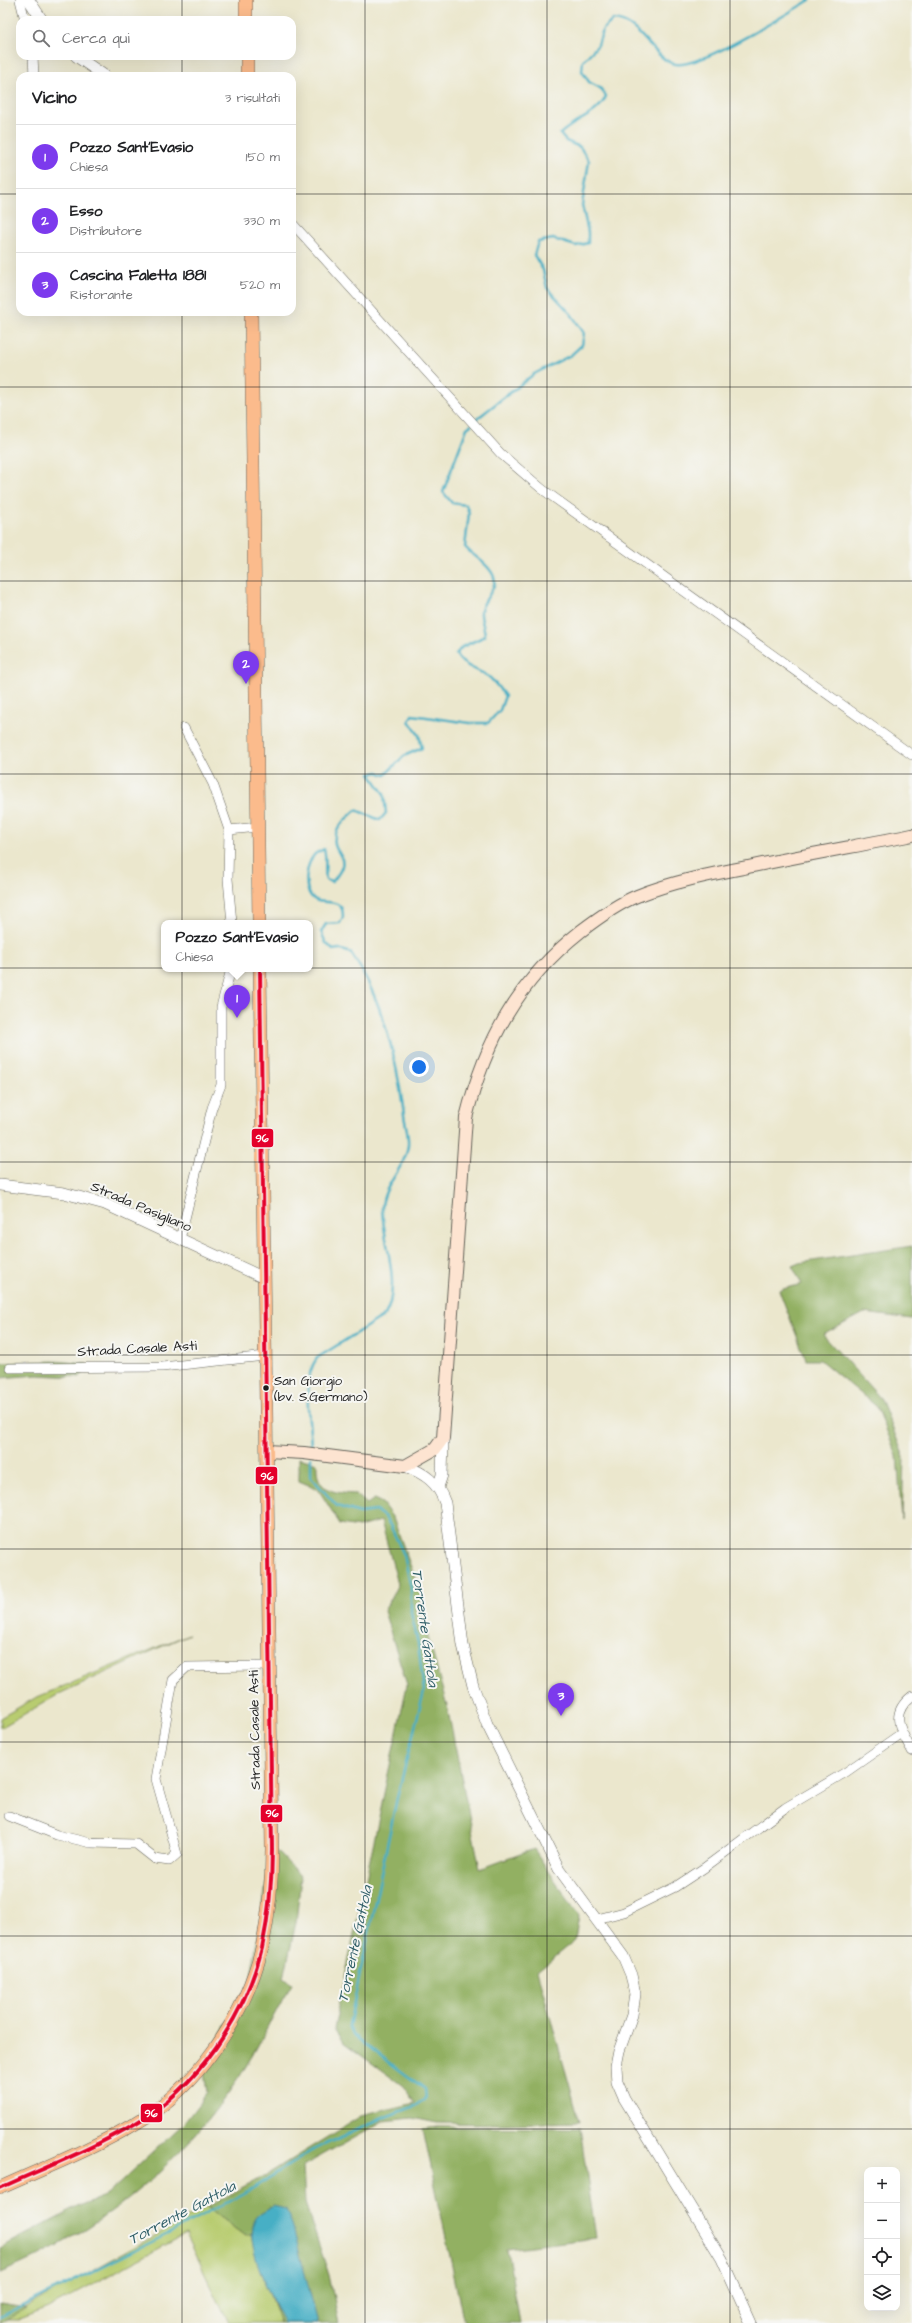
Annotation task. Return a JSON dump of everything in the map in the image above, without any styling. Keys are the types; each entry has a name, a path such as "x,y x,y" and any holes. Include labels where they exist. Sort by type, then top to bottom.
{"main road":[{"path":"246,0 246,16"},
{"path":"247,60 247,72"},
{"path":"251,316 259,920"},
{"path":"266,1451 304,1453 405,1466 435,1449 443,1438 466,1118 472,1092 496,1033 516,1000 541,967 602,915 637,896 703,876 912,835"},
{"name":"Strada Casale Asti","path":"0,2188 100,2142 137,2123 162,2106 185,2085 204,2064 221,2039 250,1982 261,1949 272,1882 260,972"}],"street":[{"path":"20,0 24,16"},
{"path":"29,0 39,16"},
{"path":"34,60 34,72"},
{"path":"82,60 99,72"},
{"path":"296,228 501,454 542,490 912,755"},
{"path":"184,728 213,784 229,830 228,879 232,920"},
{"path":"229,830 258,827"},
{"path":"180,1239 212,1108 220,1085 221,1007 230,972"},
{"name":"Strada Pasigliano","path":"0,1185 82,1197 105,1204 264,1278"},
{"name":"Strada Casale Asti","path":"10,1368 162,1367 265,1356"},
{"path":"438,1487 442,1475 443,1438"},
{"path":"405,1466 425,1474 438,1487 445,1503 463,1645 473,1686 482,1711 528,1810 559,1869 623,1956 631,1974 635,1994 632,2015 619,2051 616,2066 617,2082 638,2123 722,2259 751,2323"},
{"path":"9,1816 57,1835 91,1843 136,1844 155,1859 169,1861 177,1854 156,1779 173,1680 187,1667 270,1666"},
{"path":"912,1696 902,1704 898,1713 902,1733 912,1751"},
{"path":"597,1919 624,1912 675,1887 704,1868 785,1808 846,1772 902,1733"}],"green space":[{"path":"912,1246 912,1319 864,1313 823,1335 881,1399 904,1457 902,1520 897,1456 877,1407 820,1360 806,1360 779,1290 802,1284 792,1266 799,1263"},
{"path":"56,1361 87,1364 84,1373 80,1377 37,1375 0,1378 0,1363"},
{"path":"299,1458 317,1463 319,1480 327,1489 340,1493 356,1494 367,1504 374,1499 382,1503 393,1518 420,1592 426,1629 447,1706 480,1869 534,1849 579,1916 575,1940 537,1971 580,2122 505,2124 437,2123 413,2118 383,2121 303,2166 305,2203 329,2275 339,2323 280,2323 257,2259 251,2235 246,2236 207,2207 266,2175 361,2116 415,2103 403,2086 343,2042 334,2029 407,1685 384,1611 398,1584 381,1521 359,1527 340,1524 318,1489 299,1481"},
{"path":"189,1634 61,1693 0,1728 0,1718 35,1698"},
{"path":"272,1849 281,1855 301,1877 296,1922 284,1978 292,1984 240,2076 217,2108 192,2138 164,2167 135,2193 104,2217 71,2238 36,2257 0,2273 0,2248 86,2203 107,2195 184,2123 207,2093 203,2064 250,1982"},
{"path":"438,2127 580,2128 596,2238 507,2249 520,2323 464,2323 423,2129"},
{"path":"207,2207 246,2236 251,2234 257,2259 280,2323 229,2323 186,2234 48,2308 19,2319 4,2319"},
{"path":"0,2304 26,2308 0,2323"}],"water":[{"path":"273,2206 286,2209 293,2228 318,2323 284,2323 266,2287 255,2255 252,2240 252,2228 255,2218"}],"waterway":[{"name":"Torrente Gattola","path":"474,421 534,374 571,355 582,345 584,333 571,314 547,288 543,270 534,255 538,242 553,239 576,246 588,243 588,232 582,205 589,161 580,147 566,141 560,134 592,113 603,103 606,96 600,88 589,82 582,71 583,61 598,45 603,29 613,20 621,21 628,24 640,34 656,52 667,61 674,64 688,63 704,58 743,39 810,0"},
{"name":"Torrente Gattola","path":"311,1450 308,1390 309,1378 317,1358 385,1315 390,1304 392,1277 382,1209 386,1192 403,1161 408,1141 397,1073 380,1010 362,971 351,953 339,949 333,950 326,943 321,932 326,924 340,923 343,917 342,910 337,904 320,902 314,899 308,890 306,877 311,859 317,852 324,849 326,880 332,882 339,873 342,866 342,861 336,848 336,833 340,825 356,810 380,820 386,813 384,794 370,774 378,772 385,775 404,756 422,748 419,735 409,721 412,715 470,723 488,723 500,710 505,696 489,677 462,662 456,654 462,647 485,636 481,611 494,586 493,576 490,570 465,547 469,513 466,505 452,503 443,492 467,428 471,425"},
{"name":"Torrente Gattola","path":"311,1457 311,1477 337,1506 360,1513 376,1511 385,1517 404,1555 411,1588 411,1613 418,1643 424,1691 397,1798 349,2026 353,2035 425,2089 426,2099 417,2105"},
{"name":"Torrente Gattola","path":"0,2317 178,2229 250,2190 311,2151 368,2124 415,2106"}],"transit line":[{"name":"96","path":"0,2188 120,2132 159,2108 179,2090 199,2070 216,2048 231,2024 244,1999 262,1948 270,1898 272,1849 260,972"}],"place":[{"name":"Esso","path":"246,684"},
{"name":"Pozzo Sant'Evasio","path":"237,1018"},
{"name":"San Giorgio (bv. S.Germano)","path":"266,1388"},
{"name":"Cascina Faletta 1881","path":"561,1716"}]}
